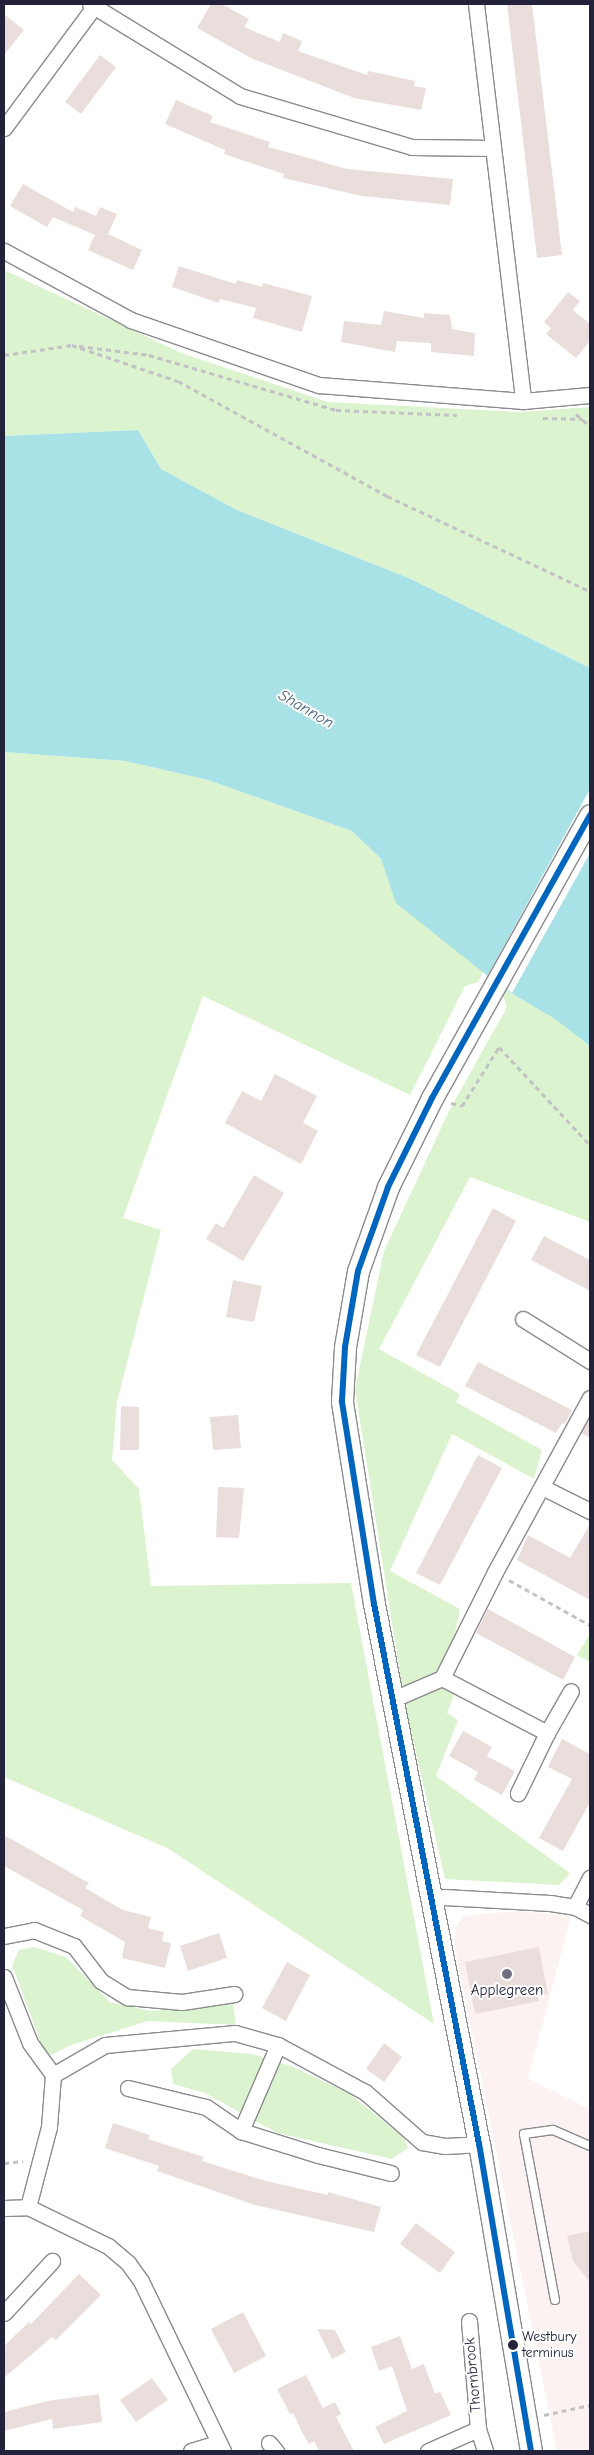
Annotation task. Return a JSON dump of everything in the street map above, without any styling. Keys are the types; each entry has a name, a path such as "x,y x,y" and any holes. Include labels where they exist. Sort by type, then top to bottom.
{"main road":[{"path":"531,2451 479,2144 429,1900 392,1700 342,1401 345,1347 358,1271 388,1187 432,1098 590,815"}],"street":[{"path":"476,4 523,401"},
{"path":"4,128 93,5 240,96 412,146 494,148"},
{"path":"4,250 131,320 319,385 523,401 590,395"},
{"path":"523,1319 590,1361"},
{"path":"392,1700 442,1678 495,1572 590,1398"},
{"path":"542,1487 590,1510"},
{"path":"442,1678 547,1733"},
{"path":"518,1794 547,1733 571,1691"},
{"path":"575,1907 590,1878"},
{"path":"429,1900 444,1897 512,1901 575,1907 590,1915"},
{"path":"4,1936 34,1930 74,1946 101,1981 127,1997 182,2002 234,1994"},
{"path":"4,1977 30,2043 54,2075 49,2127 28,2207"},
{"path":"54,2075 105,2046 235,2032 278,2045 365,2092 422,2142 445,2146 479,2144"},
{"path":"241,2131 278,2045"},
{"path":"128,2088 206,2107 241,2131 318,2155 391,2173"},
{"path":"4,2208 28,2207 108,2246 128,2263 141,2281 220,2447 191,2451"},
{"path":"4,2313 52,2261"},
{"name":"Thornbrook","path":"469,2321 478,2429 485,2451"},
{"name":"Thornbrook","path":"428,2451 478,2429"}],"lane":[{"path":"555,2300 524,2134 553,2130 590,2146"}],"path":[{"path":"4,355 72,345 178,381 387,496 590,591"},
{"path":"432,1098 462,1106 499,1047 590,1145"},
{"path":"495,1572 590,1625"},
{"path":"525,2419 590,2405"}],"shaded area":[{"path":"516,1911 571,1916 528,2079 590,2109 590,2451 557,2451 455,1949 455,1928 464,1916"}],"green space":[{"path":"4,270 184,354 328,402 519,412 590,407 590,668 411,579 237,510 161,469 138,430 4,436"},
{"path":"4,752 125,761 208,780 352,831 381,859 397,903 484,971 478,982 465,986 410,1095 203,996 123,1218 161,1230 117,1402 112,1460 139,1489 151,1586 351,1583 434,2024 169,1849 4,1777"},
{"path":"504,989 555,1019 590,1046 590,1222 470,1177 379,1349 460,1394 456,1402 542,1450 534,1479 452,1434 390,1571 460,1609 445,1682 456,1690 447,1713 458,1720 436,1776 570,1873 559,1885 445,1879 405,1705 355,1389 384,1251 449,1111 507,1007 503,997"},
{"path":"590,1634 590,1662 577,1655"},
{"path":"34,1947 66,1957 110,2002 150,2011 233,2004 236,2025 148,2021 74,2044 51,2055 42,2046 12,1965 19,1950"},
{"path":"193,2049 252,2054 291,2066 350,2094 404,2138 408,2148 392,2159 277,2133 205,2093 173,2084 171,2069"}],"water":[{"name":"Shannon","path":"138,430 161,469 237,510 411,579 590,668 590,1046 555,1019 504,989 396,903 381,859 352,831 208,780 125,761 4,752 4,436"}],"pier":[{"path":"590,789 590,853 512,993 488,975"}],"building":[{"path":"211,4 222,4 249,19 244,27 280,42 283,33 302,41 298,51 367,75 368,71 415,81 414,86 426,88 421,110 354,98 251,58 197,28"},
{"path":"507,4 532,4 562,255 537,258"},
{"path":"4,14 24,30 4,55"},
{"path":"100,55 116,67 81,114 65,102"},
{"path":"176,100 213,116 210,122 270,142 268,147 347,169 453,179 450,205 362,196 283,178 284,174 224,154 225,150 165,124"},
{"path":"23,184 73,212 75,207 96,216 100,207 117,214 108,234 142,250 133,270 88,250 95,235 53,217 47,227 10,206"},
{"path":"179,266 236,284 237,280 262,287 263,283 312,296 302,332 253,318 256,308 220,299 219,303 172,287"},
{"path":"568,292 580,301 573,310 590,324 590,341 576,358 546,334 551,328 544,322"},
{"path":"384,311 424,318 424,313 450,315 452,329 475,333 474,356 431,352 431,343 397,341 395,352 341,342 344,321 381,325"},
{"path":"275,1074 317,1096 303,1123 318,1131 301,1164 225,1123 242,1091 261,1101"},
{"path":"254,1175 284,1193 243,1261 206,1239 216,1223 223,1228"},
{"path":"493,1208 516,1221 440,1367 416,1355"},
{"path":"544,1236 590,1260 590,1291 531,1260"},
{"path":"233,1280 262,1286 254,1322 226,1317"},
{"path":"478,1362 572,1410 565,1424 562,1423 556,1433 465,1386"},
{"path":"121,1406 139,1407 139,1450 120,1450"},
{"path":"238,1415 241,1448 213,1450 210,1417"},
{"path":"590,1420 590,1438 581,1433"},
{"path":"478,1455 502,1468 440,1585 416,1573"},
{"path":"218,1487 244,1488 239,1538 216,1537"},
{"path":"590,1524 590,1600 517,1560 528,1535 570,1558"},
{"path":"488,1609 575,1657 563,1680 476,1633"},
{"path":"463,1731 492,1747 487,1756 515,1771 502,1795 474,1780 478,1772 449,1756"},
{"path":"562,1739 590,1754 590,1802 563,1851 539,1838 572,1779 548,1767"},
{"path":"4,1835 89,1883 85,1888 123,1910 151,1917 148,1928 164,1932 162,1941 171,1943 165,1968 122,1958 125,1942 80,1916 83,1910 4,1866"},
{"path":"219,1933 227,1958 188,1971 180,1946"},
{"path":"539,1947 548,1994 538,1996 539,2001 475,2014 465,1962"},
{"path":"287,1962 310,1975 286,2021 262,2008"},
{"path":"384,2043 402,2057 384,2082 366,2069"},
{"path":"113,2123 150,2135 148,2139 204,2157 202,2161 266,2181 328,2195 328,2192 381,2207 374,2232 255,2205 157,2171 159,2166 105,2148"},
{"path":"416,2223 455,2252 440,2273 400,2244"},
{"path":"590,2231 590,2282 573,2261 567,2236"},
{"path":"79,2274 101,2295 56,2340 52,2337 4,2378 4,2346 29,2322 31,2324"},
{"path":"243,2312 266,2356 234,2373 211,2329"},
{"path":"317,2329 335,2330 346,2352 332,2359"},
{"path":"400,2336 412,2369 424,2364 435,2394 440,2392 451,2415 384,2444 375,2427 407,2411 392,2366 379,2371 371,2347"},
{"path":"306,2375 323,2408 335,2402 341,2414 336,2417 354,2451 319,2451 314,2441 309,2444 293,2413 290,2414 277,2389"},
{"path":"152,2378 168,2400 136,2422 120,2400"},
{"path":"99,2394 102,2422 53,2429 52,2419 4,2431 4,2412 47,2401"}],"transit line":[{"path":"531,2451 479,2144 374,1604 342,1401 345,1347 358,1271 388,1187 432,1098 590,815"}],"place":[{"name":"Applegreen","path":"507,1974"},
{"name":"Westbury terminus","path":"513,2345"}]}
